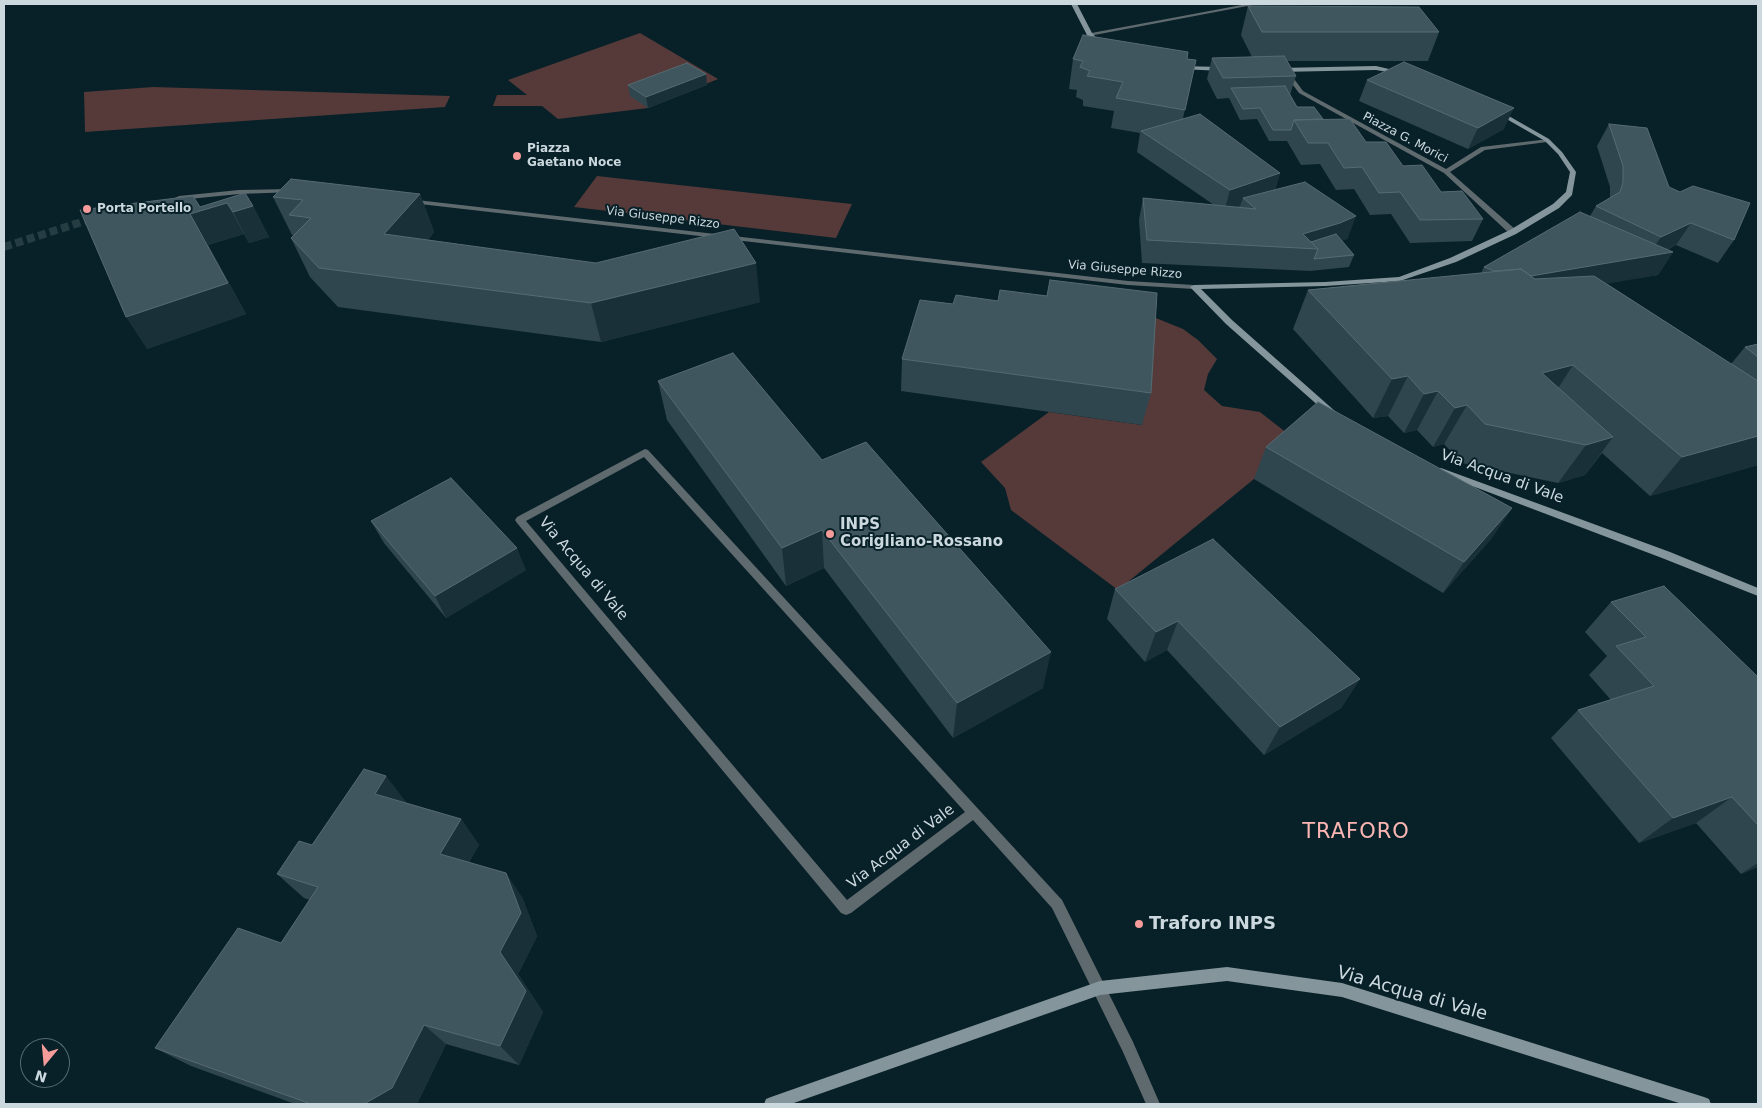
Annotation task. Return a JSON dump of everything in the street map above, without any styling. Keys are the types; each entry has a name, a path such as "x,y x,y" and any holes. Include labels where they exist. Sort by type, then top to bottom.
{"main road":[{"path":"1074,4 1089,34 1105,50"},
{"path":"1171,67 1228,69"},
{"path":"1275,70 1376,68 1404,73"},
{"name":"Via Giuseppe Rizzo","path":"1194,287 1325,284 1400,279 1453,260 1512,232 1556,206 1570,193 1573,172 1560,153 1547,140 1493,110"},
{"path":"1194,287 1236,328 1336,417 1345,422"},
{"name":"Via Acqua di Vale","path":"1432,468 1666,555 1758,592"},
{"name":"Via Acqua di Vale","path":"771,1104 1100,988 1227,974 1342,990 1704,1104"}],"street":[{"path":"1089,34 1255,4"},
{"name":"Piazza G. Morici","path":"1285,70 1301,92 1446,172 1512,232"},
{"path":"1446,172 1482,148 1547,140"},
{"path":"175,199 239,192 304,192"},
{"name":"Via Giuseppe Rizzo","path":"400,200 1118,282 1194,287"},
{"name":"Via Acqua di Vale","path":"973,813 846,908 520,520 645,452 1057,904 1100,988"},
{"path":"1100,988 1153,1104"}],"shaded area":[{"path":"640,33 718,79 648,108 558,119 542,106 493,106 497,95 527,95 508,80"},
{"path":"153,87 450,96 445,107 85,132 84,92"},
{"path":"597,176 852,204 836,238 574,207"},
{"path":"1151,316 1183,329 1198,340 1217,359 1208,374 1204,390 1222,406 1260,412 1297,441 1254,479 1118,590 1011,510 1005,488 981,462 1049,412 1142,425"}],"building":[{"path":"1248,6 1419,7 1439,32 1262,32"},
{"path":"1083,35 1188,52 1187,59 1196,60 1185,110 1116,98 1123,82 1087,76 1090,71 1080,67 1083,61 1073,59"},
{"path":"1284,56 1296,76 1223,78 1212,58"},
{"path":"1404,62 1514,108 1478,128 1367,80"},
{"path":"687,63 706,74 646,97 628,85"},
{"path":"1285,86 1297,107 1314,107 1323,119 1294,120 1291,130 1273,130 1260,108 1243,109 1231,88"},
{"path":"1200,114 1280,173 1230,190 1141,131"},
{"path":"1350,119 1366,142 1386,142 1403,166 1422,165 1441,192 1462,191 1483,219 1420,220 1400,192 1379,193 1362,167 1344,168 1328,143 1308,143 1294,120"},
{"path":"1609,124 1647,128 1669,187 1680,192 1693,186 1750,203 1734,240 1691,223 1661,237 1596,206 1620,192 1623,182 1623,166"},
{"path":"291,179 420,194 384,234 596,263 734,229 756,263 591,303 319,268 291,238 311,218 289,215 303,200 273,197"},
{"path":"1305,182 1356,216 1303,234 1318,249 1147,240 1143,198 1256,209 1243,198"},
{"path":"245,193 253,206 233,212 227,203 190,214 228,283 126,317 80,210 193,196 200,207"},
{"path":"1580,212 1673,252 1531,276 1521,269 1494,271 1484,267"},
{"path":"1336,234 1354,255 1314,259 1318,249 1311,242"},
{"path":"1521,269 1535,279 1594,276 1758,381 1758,436 1682,457 1573,365 1542,373 1613,437 1586,445 1485,424 1467,405 1455,408 1438,391 1424,394 1408,376 1392,379 1308,290"},
{"path":"1050,280 1157,293 1151,393 902,359 920,300 953,304 956,295 998,301 1000,290 1047,296"},
{"path":"1758,344 1758,357 1745,347"},
{"name":"INPS Corigliano-Rossano","path":"733,353 822,460 866,442 1051,652 957,703 822,530 782,548 658,381"},
{"path":"1318,402 1512,508 1464,562 1266,447"},
{"path":"451,478 517,548 435,596 371,521"},
{"path":"1213,539 1360,679 1280,727 1178,621 1156,632 1115,589"},
{"path":"1664,586 1758,677 1758,825 1732,797 1673,818 1578,710 1654,686 1616,646 1646,637 1611,602"},
{"path":"364,769 386,776 375,794 461,819 440,854 506,873 521,913 500,952 526,991 500,1046 424,1025 392,1088 364,1104 311,1104 155,1048 238,928 281,943 318,887 277,874 299,841 312,845"}],"tunnel":[{"path":"4,247 97,217"}],"place":[{"name":"Piazza Gaetano Noce","path":"517,156"},
{"name":"Porta Portello","path":"87,209"},
{"name":"INPS Corigliano-Rossano","path":"830,534"},
{"name":"Traforo INPS","path":"1139,924"}],"district":[{"name":"TRAFORO","path":"1356,833"}]}
